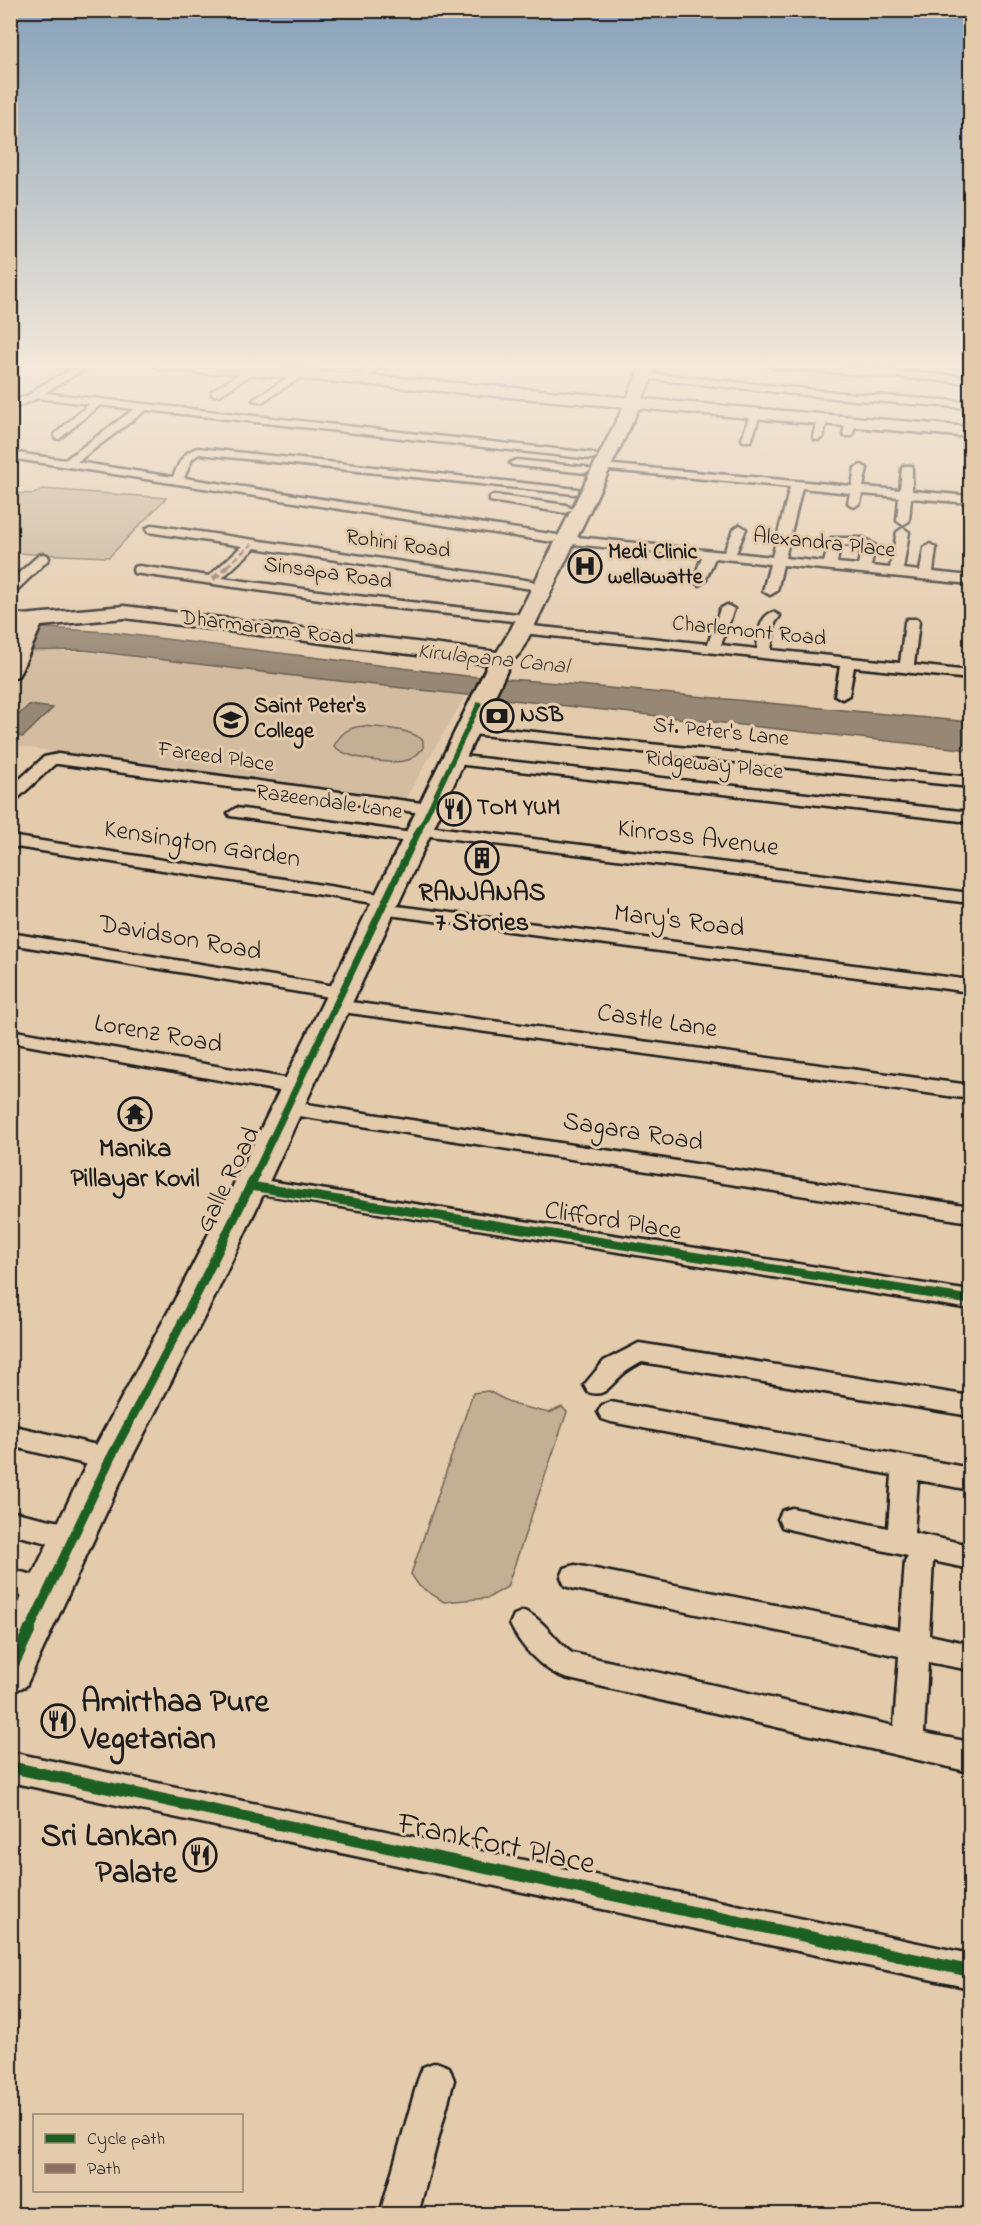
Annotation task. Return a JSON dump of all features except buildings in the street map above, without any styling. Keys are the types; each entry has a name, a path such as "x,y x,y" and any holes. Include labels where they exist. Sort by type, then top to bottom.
{"main road":[{"name":"Galle Road","path":"564,518 591,469"},
{"name":"Galle Road","path":"10,1671 110,1459 198,1292 250,1186 466,731 499,664 509,653 518,623 542,573 564,518 591,469"},
{"name":"Galle Road","path":"518,623 542,573"},
{"name":"Dharmarama Road","path":"24,623 124,612 499,664"},
{"path":"13,664 24,623"}],"street":[{"path":"179,469 564,518"},
{"path":"295,469 564,518"},
{"path":"634,469 970,500"},
{"path":"854,503 861,469"},
{"path":"896,572 908,469"},
{"path":"374,477 564,518"},
{"path":"770,591 797,484"},
{"path":"494,499 564,518"},
{"path":"516,508 564,518"},
{"name":"Alexandra Place","path":"564,518 710,554 970,580"},
{"name":"Rohini Road","path":"152,529 252,544 542,573"},
{"path":"729,556 740,529"},
{"path":"830,566 835,541 864,542 869,545 864,569"},
{"path":"213,579 252,544"},
{"path":"926,575 930,548"},
{"path":"699,581 710,554"},
{"path":"10,590 44,558"},
{"name":"Sinsapa Road","path":"139,570 518,623"},
{"path":"713,649 727,609"},
{"path":"763,654 768,622 773,616"},
{"path":"906,669 912,622"},
{"name":"Charlemont Road","path":"518,623 713,649 970,675"},
{"path":"842,695 848,663"},
{"name":"St. Peter's Lane","path":"466,731 970,782"},
{"name":"Ridgeway Place","path":"466,731 970,817"},
{"name":"Fareed Place","path":"10,797 50,760 58,759 421,826"},
{"name":"Razeendale Lane","path":"236,813 421,826"},
{"name":"Kinross Avenue","path":"421,826 970,898"},
{"name":"Kensington Garden","path":"10,842 383,905"},
{"name":"Mary's Road","path":"383,905 970,986"},
{"name":"Davidson Road","path":"10,938 338,999"},
{"name":"Castle Lane","path":"338,999 970,1092"},
{"name":"Lorenz Road","path":"10,1036 291,1098"},
{"name":"Sagara Road","path":"291,1098 970,1214"},
{"name":"Clifford Place","path":"250,1186 970,1300"},
{"path":"597,1385 613,1368 639,1352 970,1406"},
{"path":"611,1412 970,1479"},
{"path":"10,1435 110,1459"},
{"path":"906,1468 914,1644 908,1744"},
{"path":"792,1519 910,1552 970,1557"},
{"path":"10,1522 74,1537"},
{"path":"575,1577 970,1657"},
{"path":"10,1581 49,1591"},
{"path":"524,1624 551,1655 566,1665 970,1757"},
{"name":"Frankfort Place","path":"10,1767 970,1971"},
{"path":"399,2214 436,2080"}],"shaded area":[{"path":"42,489 166,498 109,557 11,553 11,493 34,494"},
{"path":"46,628 108,632 467,676 970,722 970,750 303,677 83,650 11,651 10,631"},
{"name":"Saint Peter's College","path":"29,652 84,652 466,695 401,806 11,745 11,684"},
{"path":"29,705 53,708 23,737 11,735 11,722"},
{"path":"364,726 410,733 423,740 423,748 410,759 391,762 359,757 340,751 334,746 346,732"},
{"path":"488,1391 515,1405 549,1413 562,1407 567,1412 507,1587 488,1598 444,1602 419,1586 411,1574 473,1393"}],"marked path":[{"path":"213,579 252,544"}],"cycle path":[{"path":"10,1671 110,1459 198,1292 250,1186 479,704"},
{"path":"250,1186 970,1300"},
{"path":"10,1767 970,1971"}],"place":[{"name":"Medi Clinic wellawatte","path":"585,566"},
{"name":"NSB","path":"497,716"},
{"name":"Saint Peter's College","path":"231,720"},
{"name":"TOM YUM","path":"454,809"},
{"name":"RANJANAS 7 Stories","path":"482,858"},
{"name":"Manika Pillayar Kovil","path":"135,1114"},
{"name":"Amirthaa Pure Vegetarian","path":"58,1721"},
{"name":"Sri Lankan Palate","path":"200,1855"}],"water label":[{"name":"Kirulapana Canal","path":"493,660"}]}
